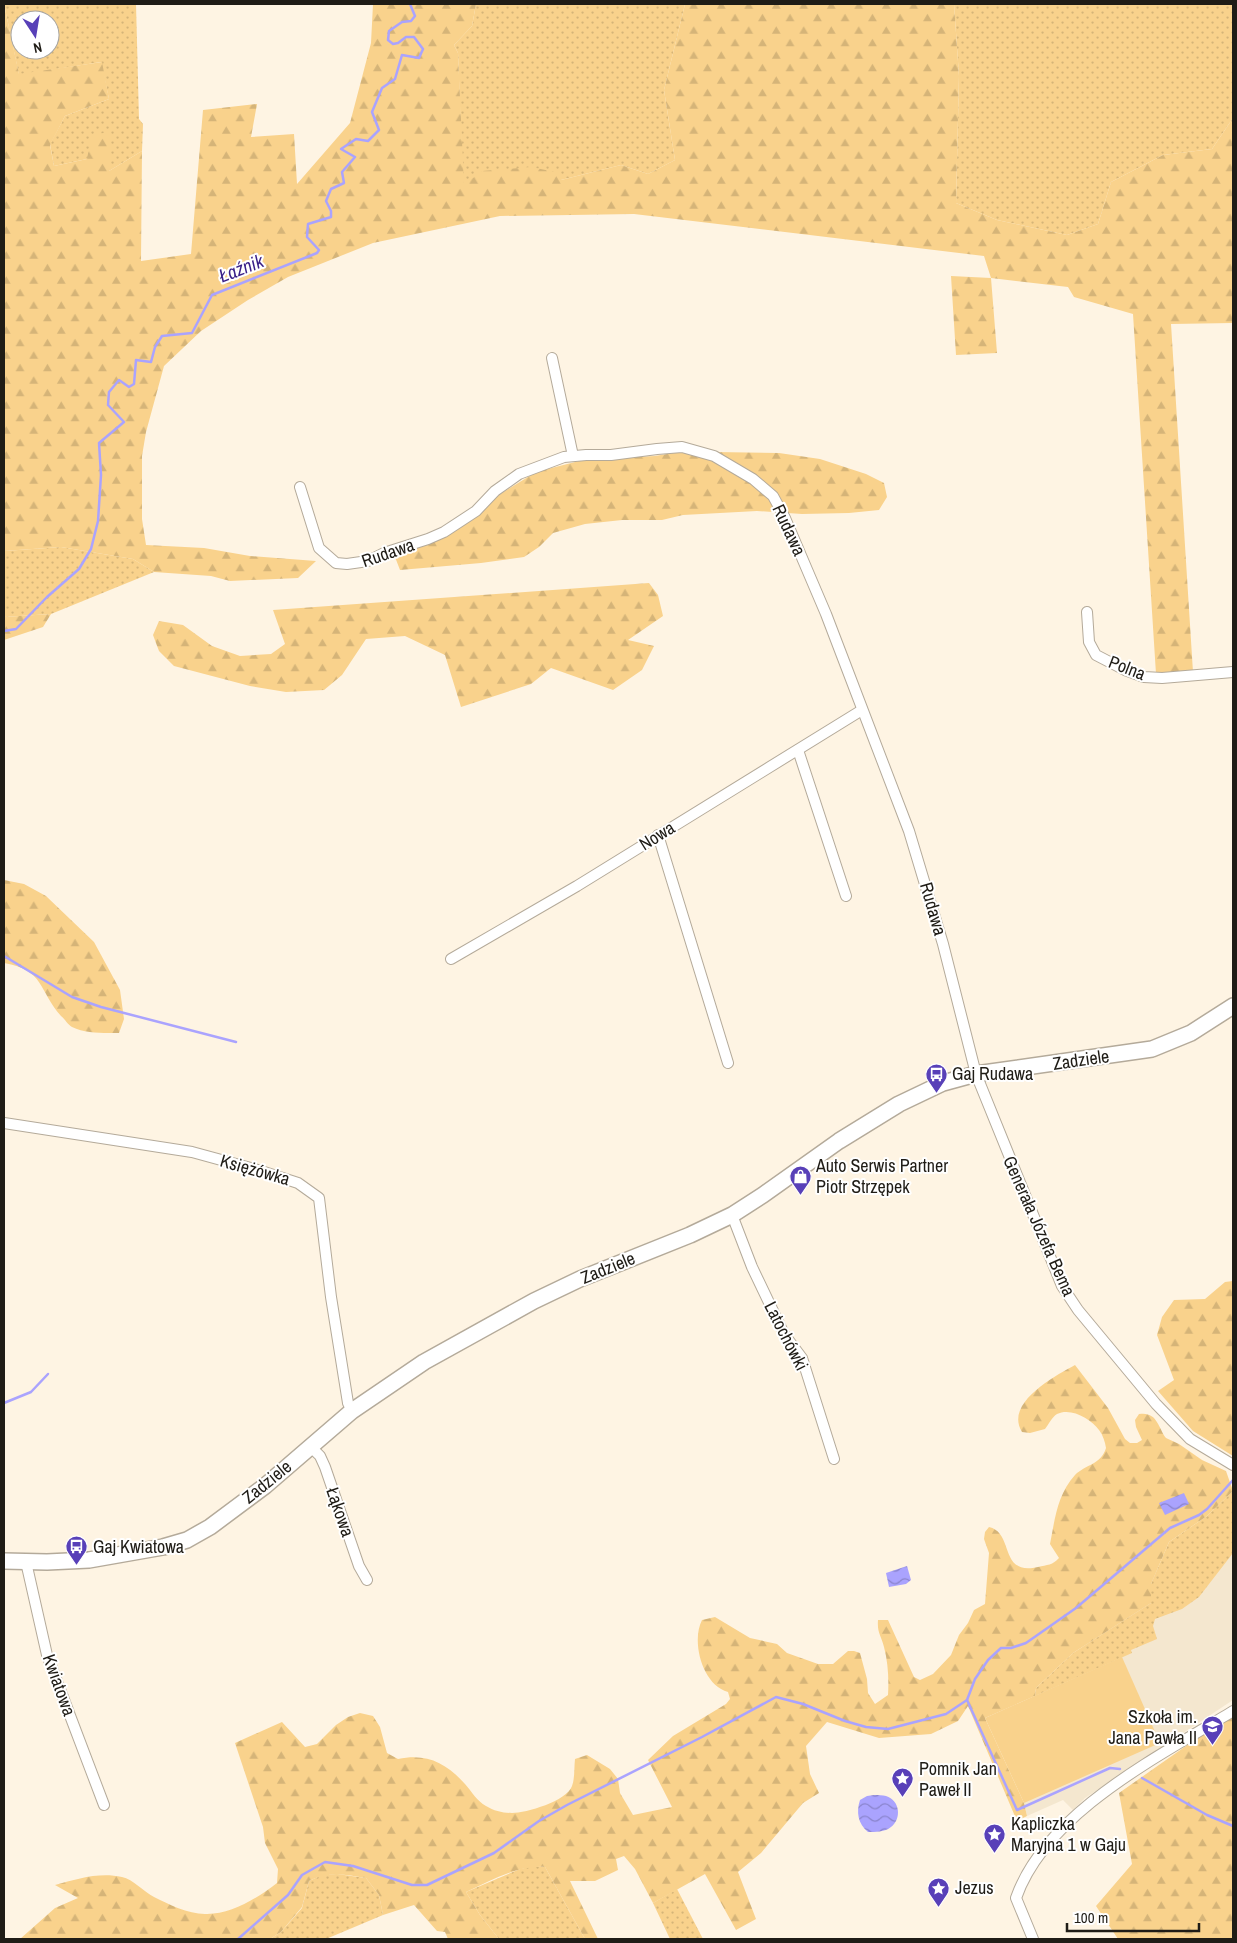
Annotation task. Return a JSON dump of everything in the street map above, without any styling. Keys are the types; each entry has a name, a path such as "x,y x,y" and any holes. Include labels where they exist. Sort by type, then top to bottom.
{"street":[{"path":"552,358 573,456"},
{"name":"Rudawa","path":"300,487 319,548 336,563 354,564 428,539 460,524 476,511 495,491 519,474 564,457 611,456 657,448 682,447 714,456 753,479 773,496 785,518 826,614 909,831 927,888 976,1074"},
{"name":"Polna","path":"1087,612 1089,642 1096,654 1125,670 1144,677 1162,678 1233,672"},
{"name":"Nowa","path":"451,959 577,886 862,710"},
{"path":"798,750 846,896"},
{"path":"658,835 728,1064"},
{"name":"Zadziele","path":"4,1561 89,1560 163,1547 187,1540 210,1527 265,1486 352,1411 424,1362 534,1301 580,1279 690,1235 732,1215 840,1141 899,1104 943,1083 976,1074 1152,1049 1191,1033 1233,1006"},
{"name":"Generała Józefa Bema","path":"976,1074 1018,1182 1062,1286 1078,1310 1156,1404 1190,1439 1233,1466"},
{"name":"Księżówka","path":"4,1123 192,1152 298,1183 319,1198 331,1297 348,1403 352,1411"},
{"name":"Latochówki","path":"732,1215 752,1267 784,1334 802,1358 834,1459"},
{"name":"Łąkowa","path":"310,1446 320,1456 325,1467 359,1566 367,1580"},
{"name":"Kwiatowa","path":"26,1562 47,1655 104,1804"},
{"path":"1033,1939 1016,1898 1022,1881 1034,1862 1055,1836 1091,1802 1171,1747 1233,1711"}],"shaded area":[{"path":"1233,1491 1233,1700 1085,1798 1073,1810 1063,1800 1027,1816 1024,1803 1035,1696"}],"green space":[{"path":"4,4 136,4 139,119 143,124 142,151 109,171 109,132 87,159 54,166 50,144 65,116 109,99 101,62 19,75 16,60 60,60 60,10 10,10 10,32"},
{"path":"4,4 10,32 10,60 16,60 19,74 102,62 109,99 65,116 50,145 54,166 87,159 91,137 109,131 109,171 142,151 141,261 191,254 203,110 257,104 251,137 294,134 297,184 350,123 371,43 373,4 476,4 472,26 454,45 458,53 464,185 482,171 531,167 560,173 561,180 621,165 648,174 675,160 664,90 685,4 954,4 959,76 956,203 997,220 1067,235 1098,224 1111,182 1163,155 1212,149 1233,118 1233,323 1171,324 1193,672 1156,674 1133,314 1074,297 1068,287 991,278 984,256 634,214 500,216 373,243 288,277 248,300 201,331 164,366 146,432 142,456 142,519 146,545 204,548 250,556 316,561 298,578 230,581 211,576 154,572 133,559 61,547 4,551"},
{"path":"476,4 685,4 664,90 675,160 648,174 621,165 561,180 463,186 458,53 454,45 472,26"},
{"path":"954,4 1233,4 1233,118 1212,149 1163,155 1111,182 1098,224 1067,235 997,220 956,203 959,76"},
{"path":"951,276 991,278 997,353 956,355"},
{"path":"673,453 779,453 820,459 866,474 884,483 887,497 879,510 849,513 802,514 757,511 683,515 662,520 622,520 585,524 553,533 539,547 524,557 481,563 400,570 395,557 432,541 536,472 583,460 655,456"},
{"path":"61,547 133,559 154,572 51,614 4,617 4,551"},
{"path":"649,583 658,595 663,616 628,640 654,646 642,670 613,690 551,668 531,684 461,707 445,655 405,636 366,639 342,675 324,690 286,692 250,686 174,666 159,651 153,635 159,621 183,625 212,646 240,656 271,654 285,644 273,610"},
{"path":"51,614 43,627 4,640 4,617"},
{"path":"4,880 24,884 46,896 94,942 120,990 124,1019 119,1033 89,1032 72,1027 54,1007 34,976 17,966 4,963"},
{"path":"1233,1281 1233,1456 1193,1431 1158,1391 1174,1380 1157,1335 1162,1317 1174,1300 1205,1299 1225,1282"},
{"path":"1075,1365 1108,1408 1125,1439 1130,1443 1137,1443 1142,1440 1135,1420 1139,1414 1150,1415 1166,1438 1179,1444 1202,1460 1226,1471 1233,1491 1207,1516 1169,1542 1151,1584 1151,1603 1073,1653 1036,1688 1035,1696 985,1718 1024,1803 1027,1816 1017,1821 968,1706 958,1721 931,1734 879,1738 827,1722 806,1746 810,1774 819,1793 803,1803 761,1853 738,1872 756,1919 736,1930 705,1874 653,1903 635,1869 624,1856 616,1859 618,1870 595,1881 570,1881 598,1939 585,1939 545,1867 535,1867 514,1871 466,1892 480,1915 499,1939 448,1939 445,1932 437,1931 414,1905 383,1915 379,1895 366,1878 331,1875 309,1881 302,1907 281,1932 270,1939 20,1939 55,1908 78,1898 55,1885 80,1879 105,1875 126,1878 154,1897 199,1914 214,1914 234,1909 277,1883 278,1869 265,1843 263,1827 235,1743 282,1722 305,1747 317,1744 336,1725 348,1717 360,1713 373,1716 380,1727 387,1753 398,1759 418,1757 443,1765 451,1770 483,1804 505,1813 536,1808 562,1797 572,1786 575,1759 587,1755 610,1769 618,1779 620,1793 633,1815 672,1807 648,1760 673,1736 726,1704 730,1699 728,1692 719,1688 711,1681 701,1661 698,1639 702,1620 715,1617 750,1638 777,1644 787,1653 818,1664 833,1664 848,1651 860,1653 867,1679 868,1693 875,1704 888,1695 888,1671 878,1620 888,1620 914,1677 920,1680 933,1674 951,1655 959,1635 968,1623 974,1610 985,1604 989,1553 984,1539 985,1532 989,1527 997,1531 1002,1537 1008,1553 1017,1565 1025,1568 1038,1567 1052,1563 1059,1558 1050,1544 1060,1499 1069,1483 1079,1471 1101,1458 1106,1448 1104,1441 1095,1426 1086,1418 1074,1413 1062,1412 1057,1414 1045,1429 1030,1433 1022,1432 1018,1421 1020,1411 1034,1392"},
{"path":"1233,1491 1233,1553 1199,1597 1182,1609 1155,1619 1153,1626 1157,1639 1131,1650 1132,1653 1035,1696 1036,1688 1073,1653 1151,1603 1151,1584 1169,1542 1207,1516"},
{"path":"1122,1657 1160,1743 1024,1803 985,1718"},
{"path":"1233,1713 1233,1939 1118,1939 1096,1906 1132,1864 1119,1793"},
{"path":"534,1866 545,1867 585,1939 499,1939 480,1915 466,1892 520,1869"},
{"path":"337,1874 366,1878 379,1895 383,1915 326,1939 270,1939 281,1932 302,1908 309,1881 322,1875"},
{"path":"677,1889 703,1939 670,1939 653,1903"}],"water":[{"path":"1184,1493 1189,1504 1165,1515 1159,1503"},
{"path":"907,1566 911,1580 906,1584 889,1587 886,1573"},
{"path":"874,1795 891,1798 897,1805 898,1815 895,1824 889,1829 868,1832 860,1822 859,1804 860,1800"}],"waterway":[{"name":"Łaźnik","path":"4,631 16,629 47,597 79,569 91,549 98,521 101,475 99,443 124,422 108,405 109,392 119,380 129,387 134,384 136,360 151,362 155,347 162,336 192,333 212,295 317,253 319,250 307,237 308,224 331,217 331,211 326,201 331,189 344,183 342,172 355,157 341,149 356,139 368,141 379,130 372,112 382,88 395,79 402,55 419,58 423,49 414,37 406,37 393,44 388,40 389,31 402,22 411,21 415,16 410,4"},
{"path":"4,956 72,997 101,1007 236,1042"},
{"path":"4,1403 31,1392 48,1374"},
{"path":"238,1939 288,1895 302,1875 325,1862 353,1866 412,1885 427,1885 494,1853 539,1821 567,1805 702,1737 776,1697 803,1704 845,1721 866,1727 888,1729 946,1714 967,1700 975,1679 988,1660 1001,1648 1011,1648 1026,1643 1076,1608 1170,1528 1199,1515 1207,1509 1233,1480"},
{"path":"967,1700 1017,1810 1110,1768 1120,1769"},
{"path":"1142,1778 1207,1815 1233,1826"}],"place":[{"name":"Gaj Rudawa","path":"936,1093"},
{"name":"Auto Serwis Partner Piotr Strzępek","path":"800,1195"},
{"name":"Gaj Kwiatowa","path":"77,1566"},
{"name":"Szkoła im. Jana Pawła II","path":"1213,1746"},
{"name":"Pomnik Jan Paweł II","path":"903,1798"},
{"name":"Kapliczka Maryjna 1 w Gaju","path":"995,1853"},
{"name":"Jezus","path":"939,1907"}]}
